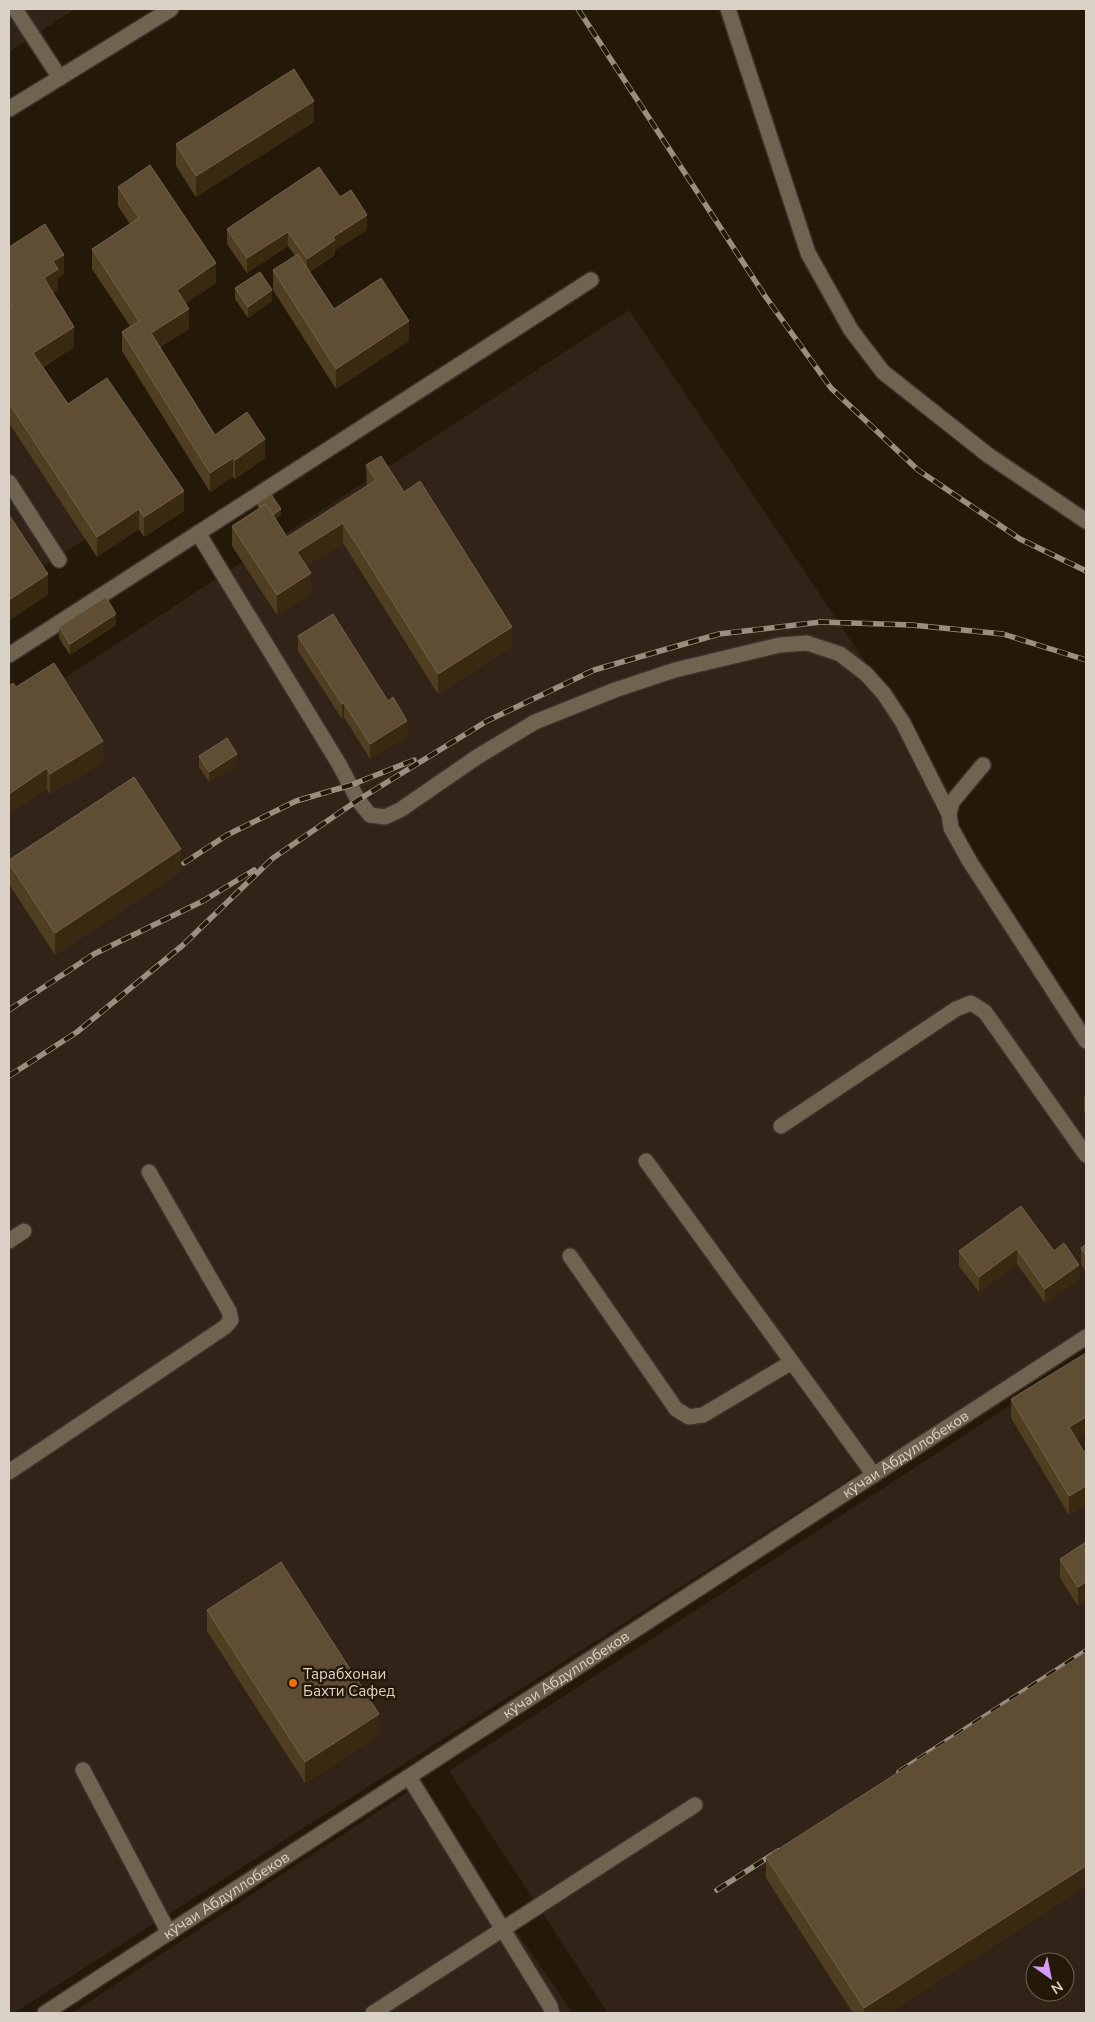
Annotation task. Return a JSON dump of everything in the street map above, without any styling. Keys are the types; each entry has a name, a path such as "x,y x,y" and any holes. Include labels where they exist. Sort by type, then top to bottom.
{"street":[{"path":"15,9 60,78"},
{"path":"9,109 172,9"},
{"path":"728,9 808,253 851,330 883,372 988,455 1086,520"},
{"path":"9,654 591,280"},
{"path":"9,482 59,560"},
{"path":"198,533 339,764 358,800 370,816 385,817 400,810 477,756 535,722 615,690 675,670 780,645 807,643 840,654 866,674 884,694 903,723 949,814 951,828 970,862 1086,1041"},
{"path":"949,814 952,802 983,765"},
{"path":"781,1126 956,1009 972,1003 985,1012 1086,1155"},
{"path":"646,1161 874,1475"},
{"path":"9,1472 225,1327 231,1320 229,1311 148,1172"},
{"path":"9,1241 24,1231"},
{"path":"570,1256 676,1409 689,1417 703,1415 792,1362"},
{"name":"кӯчаи Абдуллобеков","path":"45,2013 1086,1337"},
{"path":"83,1770 169,1933"},
{"path":"409,1777 550,2006 552,2013"},
{"path":"373,2013 695,1805"}],"shaded area":[{"path":"9,9 75,9 9,52"},
{"path":"629,310 909,727 937,812 1086,1045 1086,1328 14,2013 9,2013 9,714"},
{"path":"9,361 116,519 9,589"},
{"path":"1086,1356 1086,2013 608,2013 449,1771"},
{"path":"415,1787 573,2013 72,2013"}],"building":[{"path":"294,69 314,101 196,176 176,144"},
{"path":"150,165 216,263 177,290 189,309 151,333 215,435 247,412 265,439 235,460 233,458 210,473 122,332 139,321 92,249 139,218 118,187"},
{"path":"319,167 340,197 351,190 367,215 333,237 335,240 307,259 288,232 247,258 227,229"},
{"path":"45,224 64,255 53,261 58,269 44,278 74,327 33,353 68,404 107,378 184,491 144,517 139,509 97,537 9,403 9,308 12,306 9,301 9,247"},
{"path":"298,254 334,309 381,278 409,321 336,369 273,270"},
{"path":"260,272 272,290 248,307 235,288"},
{"path":"381,456 404,492 420,481 512,627 438,674 343,523 297,552 311,573 277,595 232,526 266,504 287,537 376,480 366,465"},
{"path":"271,494 281,509 273,515 266,504 260,507 258,503"},
{"path":"9,515 48,574 9,600"},
{"path":"106,597 116,614 70,644 59,627"},
{"path":"333,614 388,701 393,697 407,721 370,744 298,636"},
{"path":"54,663 103,741 50,774 47,768 9,794 9,686 13,683 16,687"},
{"path":"227,738 237,754 209,772 199,756"},
{"path":"134,777 181,849 55,933 9,863 9,860"},
{"path":"1021,1206 1054,1251 1064,1243 1079,1265 1045,1289 1017,1249 979,1277 959,1251"},
{"path":"1086,1244 1086,1256 1081,1248"},
{"path":"1086,1353 1086,1417 1069,1427 1084,1452 1086,1450 1086,1486 1069,1496 1011,1399"},
{"path":"1086,1542 1086,1582 1078,1587 1060,1559"},
{"name":"Тарабхонаи Бахти Сафед","path":"281,1562 379,1714 305,1762 207,1610"},
{"path":"1086,1652 1086,1866 864,2008 766,1857"}],"railway":[{"path":"578,9 765,296 831,388 918,470 1020,539 1086,571"},
{"path":"9,1076 77,1032 183,945 273,858 358,800 487,721 594,670 719,634 821,622 912,625 1003,634 1086,660"},
{"path":"184,863 227,835 296,801 351,785 414,760"},
{"path":"9,1010 94,954 203,901 254,870"},
{"path":"899,1772 1086,1651"},
{"path":"717,1890 778,1851"}],"place":[{"name":"Тарабхонаи Бахти Сафед","path":"293,1683"}]}
